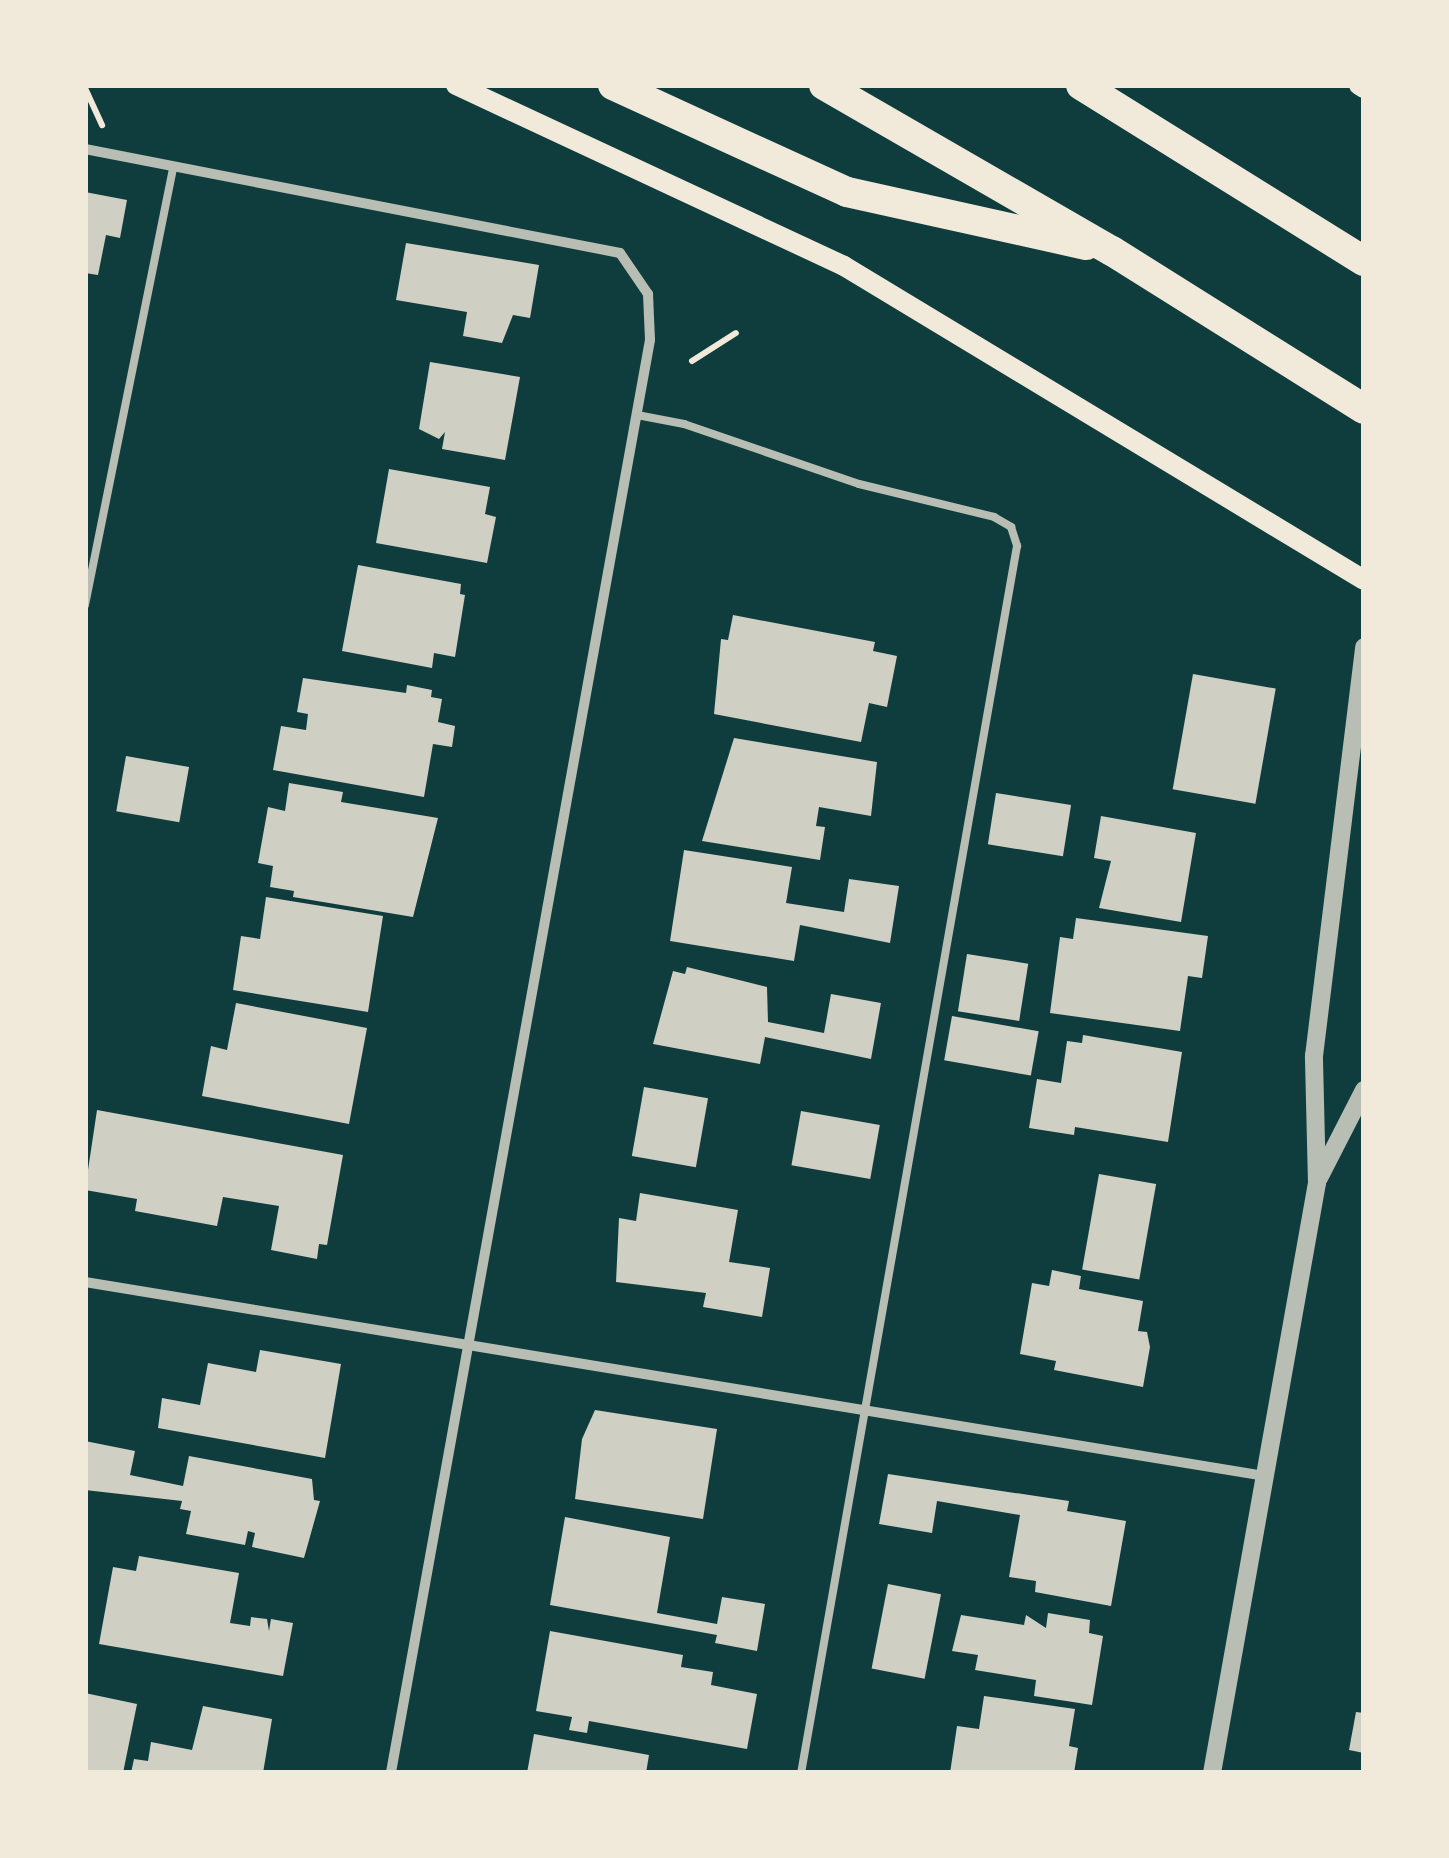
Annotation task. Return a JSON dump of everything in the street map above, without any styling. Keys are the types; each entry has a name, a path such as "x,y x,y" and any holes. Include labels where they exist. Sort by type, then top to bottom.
{"highway":[{"path":"613,85 847,192 1112,251"},
{"path":"824,85 1112,251 1364,410"},
{"path":"1081,85 1364,261"}],"main road":[{"path":"456,85 844,266 1364,580"}],"street":[{"path":"85,150 620,254 648,294 650,340 637,415 391,1773"},
{"path":"1212,1773 1317,1183 1314,1056 1364,648"},
{"path":"1317,1183 1364,1090"},
{"path":"85,1282 1264,1476"}],"lane":[{"path":"85,605 173,168"},
{"path":"637,415 994,518 1010,527 1017,546 802,1773"}],"path":[{"path":"85,88 102,124"},
{"path":"692,361 736,334"}],"building":[{"path":"85,192 127,200 120,238 106,235 98,275 85,273"},
{"path":"406,243 539,265 530,318 513,315 502,343 463,336 467,312 396,300"},
{"path":"430,362 520,377 505,460 442,449 445,432 439,439 419,429"},
{"path":"389,469 490,487 485,514 496,517 487,563 376,543"},
{"path":"358,565 461,584 460,594 465,595 455,657 434,653 432,668 342,651"},
{"path":"733,615 875,642 873,651 897,656 887,707 869,703 861,742 714,714 721,639 728,640"},
{"path":"1193,674 1276,689 1255,804 1173,789"},
{"path":"303,678 406,693 407,685 432,690 431,697 442,699 438,722 455,726 452,747 433,744 424,797 273,770 281,726 306,730 308,714 297,712"},
{"path":"734,738 877,762 871,816 819,807 816,826 825,827 820,860 702,841"},
{"path":"126,756 189,767 179,822 116,811"},
{"path":"289,783 343,792 341,802 438,818 413,917 293,897 294,891 270,887 273,866 258,863 268,807 285,811"},
{"path":"996,793 1071,805 1063,856 988,844"},
{"path":"1101,816 1196,833 1181,922 1099,908 1111,861 1094,858"},
{"path":"684,850 792,867 786,903 844,912 849,879 899,886 890,943 800,925 794,961 670,941"},
{"path":"266,897 383,916 368,1012 233,990 241,936 260,939"},
{"path":"1076,918 1208,936 1202,978 1188,976 1180,1031 1050,1013 1060,937 1073,939"},
{"path":"967,954 1028,964 1019,1021 958,1011"},
{"path":"687,967 767,987 768,1022 824,1033 831,994 881,1003 871,1059 765,1037 760,1064 653,1044 673,971 685,974"},
{"path":"236,1003 367,1028 349,1124 202,1096 211,1046 227,1050"},
{"path":"952,1016 1039,1031 1031,1076 944,1060"},
{"path":"1083,1035 1182,1052 1168,1142 1075,1127 1074,1135 1029,1128 1037,1079 1061,1083 1067,1041 1082,1043"},
{"path":"644,1087 708,1098 696,1167 632,1156"},
{"path":"97,1110 343,1155 327,1245 319,1244 317,1259 271,1250 279,1206 223,1197 217,1226 135,1211 137,1199 85,1190"},
{"path":"801,1111 880,1125 870,1179 791,1165"},
{"path":"1099,1174 1156,1184 1139,1280 1082,1270"},
{"path":"640,1193 738,1210 729,1262 770,1268 762,1317 703,1307 706,1293 616,1282 619,1218 636,1221"},
{"path":"1052,1270 1081,1276 1079,1289 1143,1301 1138,1331 1147,1332 1150,1347 1143,1387 1054,1370 1056,1361 1020,1354 1032,1283 1049,1286"},
{"path":"260,1350 341,1364 325,1458 158,1428 162,1398 200,1405 208,1363 256,1372"},
{"path":"595,1410 717,1429 703,1519 575,1499 582,1439"},
{"path":"85,1441 135,1451 130,1475 183,1486 189,1456 312,1479 314,1500 320,1501 304,1558 252,1547 255,1533 248,1531 245,1545 186,1534 191,1511 180,1509 182,1501 85,1490"},
{"path":"888,1474 1069,1501 1067,1511 1126,1521 1111,1606 1035,1592 1036,1581 1009,1577 1020,1515 937,1501 932,1533 879,1524"},
{"path":"565,1517 670,1537 657,1613 717,1624 722,1597 765,1604 757,1651 715,1643 717,1635 550,1605"},
{"path":"139,1556 239,1573 230,1623 250,1626 251,1617 267,1619 269,1631 271,1619 293,1623 283,1676 99,1644 113,1567 136,1571"},
{"path":"888,1584 941,1594 925,1679 872,1668"},
{"path":"1048,1613 1090,1620 1089,1633 1103,1636 1092,1705 1034,1696 1036,1680 975,1670 978,1655 952,1651 961,1615 1024,1625 1026,1615 1046,1628"},
{"path":"550,1631 683,1655 681,1667 713,1672 711,1685 757,1694 747,1749 589,1721 587,1733 569,1730 572,1717 536,1711"},
{"path":"85,1693 137,1704 123,1773 85,1773"},
{"path":"984,1696 1075,1709 1069,1746 1078,1748 1074,1773 950,1773 957,1726 979,1729"},
{"path":"203,1706 272,1719 263,1773 131,1773 134,1759 148,1761 151,1742 192,1750"},
{"path":"1356,1712 1364,1713 1364,1753 1349,1750"},
{"path":"534,1734 649,1755 646,1773 527,1773"}]}
